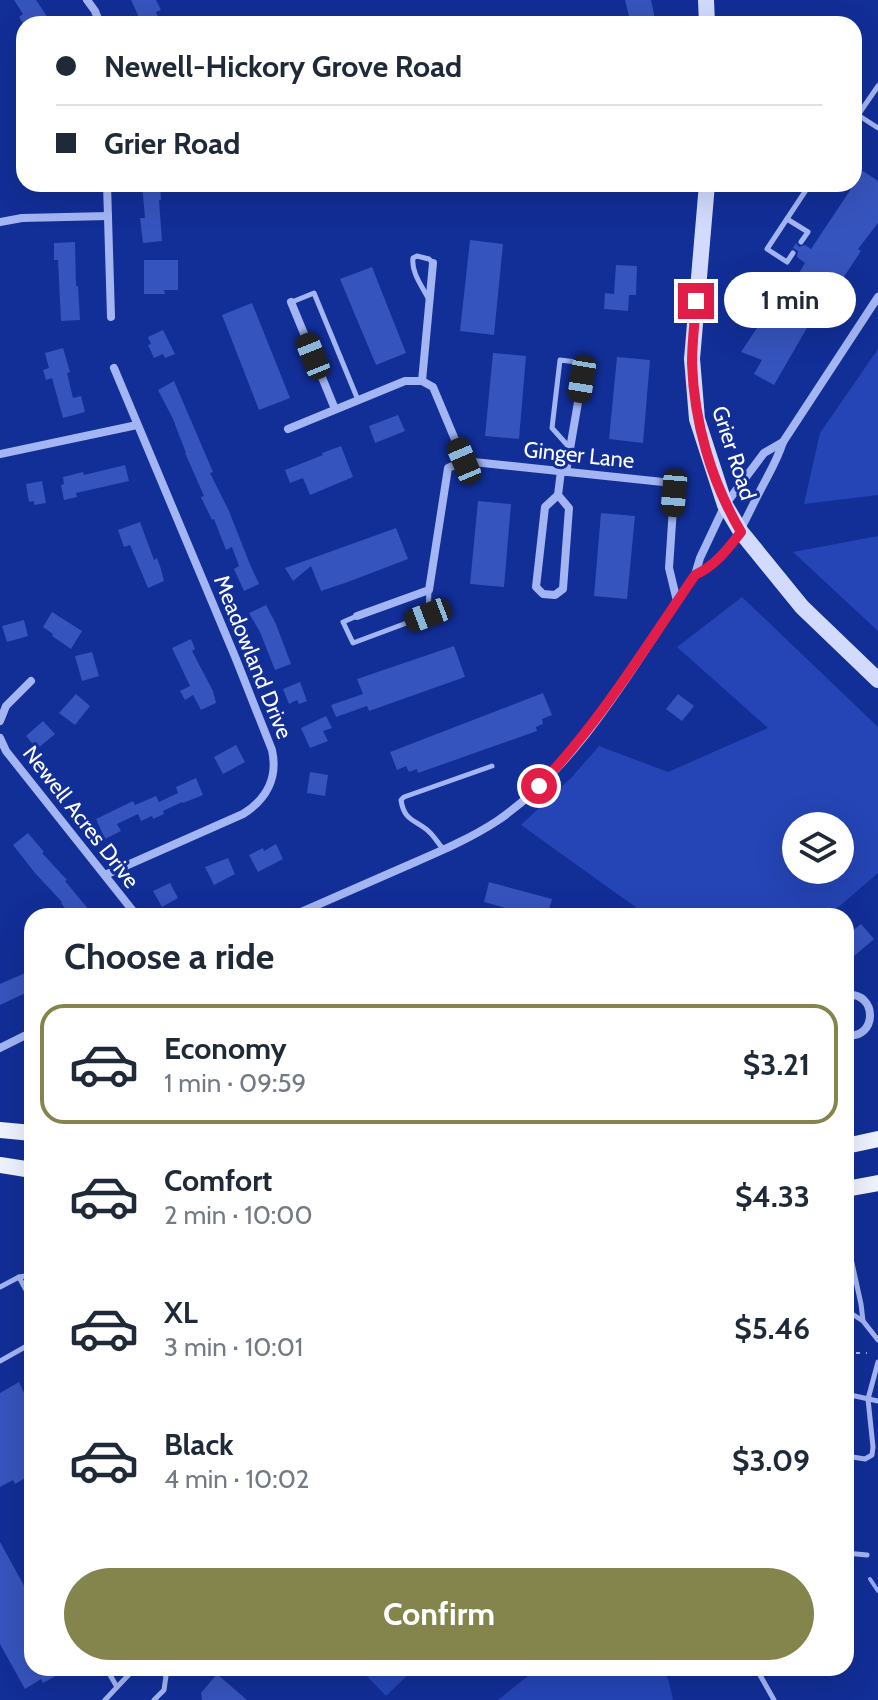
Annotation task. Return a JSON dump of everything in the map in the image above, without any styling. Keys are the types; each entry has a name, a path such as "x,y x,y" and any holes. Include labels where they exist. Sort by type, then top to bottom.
{"main road":[{"path":"0,1130 24,1132"},
{"path":"854,1144 878,1139"},
{"path":"0,1165 24,1169"},
{"path":"854,1188 878,1183"}],"street":[{"path":"107,192 111,317"},
{"name":"Grier Road","path":"706,192 693,370 697,419 725,505 741,532 802,607 878,680"},
{"path":"0,222 22,218 108,216"},
{"path":"422,381 433,263"},
{"path":"695,575 721,556 741,532 783,442 878,297"},
{"path":"291,302 335,409"},
{"name":"Meadowland Drive","path":"105,875 255,807 271,783 274,760 246,685 114,368"},
{"path":"558,495 569,508 563,589 555,595 543,594 536,587 545,507 558,495 582,379"},
{"path":"288,429 405,381 422,381 433,387 464,461 448,468 429,590 357,616"},
{"path":"0,454 137,425"},
{"path":"310,908 477,833 512,810 558,765 604,709 695,575 725,505 764,453 783,442"},
{"name":"Ginger Lane","path":"464,461 663,482 672,487 669,568 677,601"},
{"path":"0,721 6,706 31,681"},
{"name":"Newell Acres Drive","path":"0,738 6,751 131,908"},
{"path":"854,995 866,999 873,1018 862,1034 854,1034"},
{"path":"0,1048 24,1036"}],"lane":[{"path":"862,109 878,86"},
{"path":"793,253 787,262 767,249 805,192"},
{"path":"787,219 808,232 801,242"},
{"path":"429,301 412,264 417,256 433,263"},
{"path":"291,302 314,293 358,400"},
{"path":"570,448 552,428 560,360 585,363 582,379"},
{"path":"357,616 343,622 353,643 428,615 429,590"},
{"path":"443,850 431,833 407,816 401,800 492,766"},
{"path":"854,1272 863,1321"},
{"path":"0,1287 24,1276"},
{"path":"19,1277 24,1286"},
{"path":"854,1315 863,1321 878,1340"},
{"path":"0,1361 24,1348"},
{"path":"854,1457 865,1459 872,1455 868,1399 878,1362"},
{"path":"854,1396 878,1401"},
{"path":"854,1554 867,1555"},
{"path":"111,1676 117,1687"},
{"path":"105,1700 127,1676"},
{"path":"154,1700 164,1690 166,1676"},
{"path":"760,1676 774,1700"}],"path":[{"path":"854,1353 867,1353"}],"shaded area":[{"path":"878,349 878,495 804,504 820,433"},
{"path":"878,536 878,631 793,552"},
{"path":"742,597 878,727 878,873 837,908 637,908 521,825 571,778 599,746 668,772 768,728 677,647"},
{"path":"367,1676 407,1676 386,1696"},
{"path":"528,1676 666,1676 673,1700 498,1700"}],"building":[{"path":"14,0 36,0 47,16 20,16 23,14"},
{"path":"131,0 156,0 161,10 156,12 158,16 138,16"},
{"path":"625,0 651,0 654,16 629,16"},
{"path":"862,172 878,181 878,223 858,249 861,251 818,316 815,314 774,385 754,374 762,360 741,352 785,286 790,288 805,263 797,257 798,251 793,248 796,243 799,247 805,245 811,249 849,192 862,192"},
{"path":"143,192 160,192 162,241 143,243 140,218 145,218"},
{"path":"470,240 503,244 494,335 460,331"},
{"path":"75,242 80,320 61,321 58,260 54,260 54,243"},
{"path":"144,260 178,260 178,290 164,290 165,294 144,294"},
{"path":"616,265 637,266 636,295 629,295 628,311 604,309 605,293 614,294"},
{"path":"372,267 406,353 376,365 340,279"},
{"path":"252,303 290,398 259,410 222,315"},
{"path":"163,330 175,354 154,358 148,337"},
{"path":"63,348 73,398 81,396 85,412 63,418 52,378 46,380 43,370 49,368 45,353"},
{"path":"493,353 526,356 519,439 485,436"},
{"path":"617,357 650,360 643,443 609,439"},
{"path":"174,381 259,584 244,591 234,569 239,566 232,547 226,550 201,497 204,496 158,390"},
{"path":"398,415 405,431 375,443 369,426"},
{"path":"341,446 353,477 310,495 303,478 290,483 285,470"},
{"path":"125,465 129,481 76,493 77,497 64,500 63,477"},
{"path":"42,481 46,503 34,505 34,501 29,502 26,484"},
{"path":"478,501 511,504 504,587 470,584"},
{"path":"601,513 635,516 627,599 594,596"},
{"path":"140,522 164,581 148,588 130,545 124,547 118,530"},
{"path":"396,528 408,559 345,583 321,591 311,566 293,581 285,568"},
{"path":"266,605 291,664 275,670 249,613"},
{"path":"52,612 82,631 71,649 43,627"},
{"path":"24,620 28,636 7,642 2,626"},
{"path":"191,639 195,649 192,651 216,703 201,710 193,695 185,700 180,691 190,686 172,648"},
{"path":"454,646 465,677 369,711 367,706 336,717 331,705 363,694 357,679"},
{"path":"92,652 99,676 82,681 75,656"},
{"path":"300,682 307,701 299,704 297,700 289,704 283,689"},
{"path":"543,693 552,715 542,719 543,724 536,727 537,731 418,773 417,769 409,772 406,766 397,770 390,752"},
{"path":"76,694 90,706 75,725 59,713"},
{"path":"678,694 694,706 682,721 666,709"},
{"path":"326,716 332,728 323,731 328,741 310,748 301,728"},
{"path":"43,721 55,734 37,749 26,736"},
{"path":"236,745 245,762 223,774 214,757"},
{"path":"310,772 328,775 325,796 307,793"},
{"path":"196,778 203,795 163,811 164,814 153,819 152,816 141,821 138,814 117,824 121,831 105,839 96,819 133,801 135,805 156,796 159,802 178,793 176,787"},
{"path":"28,833 87,908 65,908 13,845"},
{"path":"276,844 283,859 258,872 249,855"},
{"path":"228,858 235,874 214,885 205,867"},
{"path":"489,882 552,899 549,908 506,908 484,902"},
{"path":"170,883 178,898 162,907 153,891"},
{"path":"861,924 874,939 854,956 854,930"},
{"path":"24,974 24,994 0,1005 0,984"},
{"path":"19,1382 24,1393 24,1479 0,1487 0,1393"},
{"path":"0,1542 24,1586 24,1676 56,1676 43,1683 41,1679 25,1689 0,1644"},
{"path":"215,1676 219,1676 247,1700 202,1700 201,1693"}],"waterway":[{"path":"870,1579 878,1591"}],"route":[{"path":"539,786 604,709 695,575 721,556 741,532 725,505 697,419 692,359 696,301"}]}
